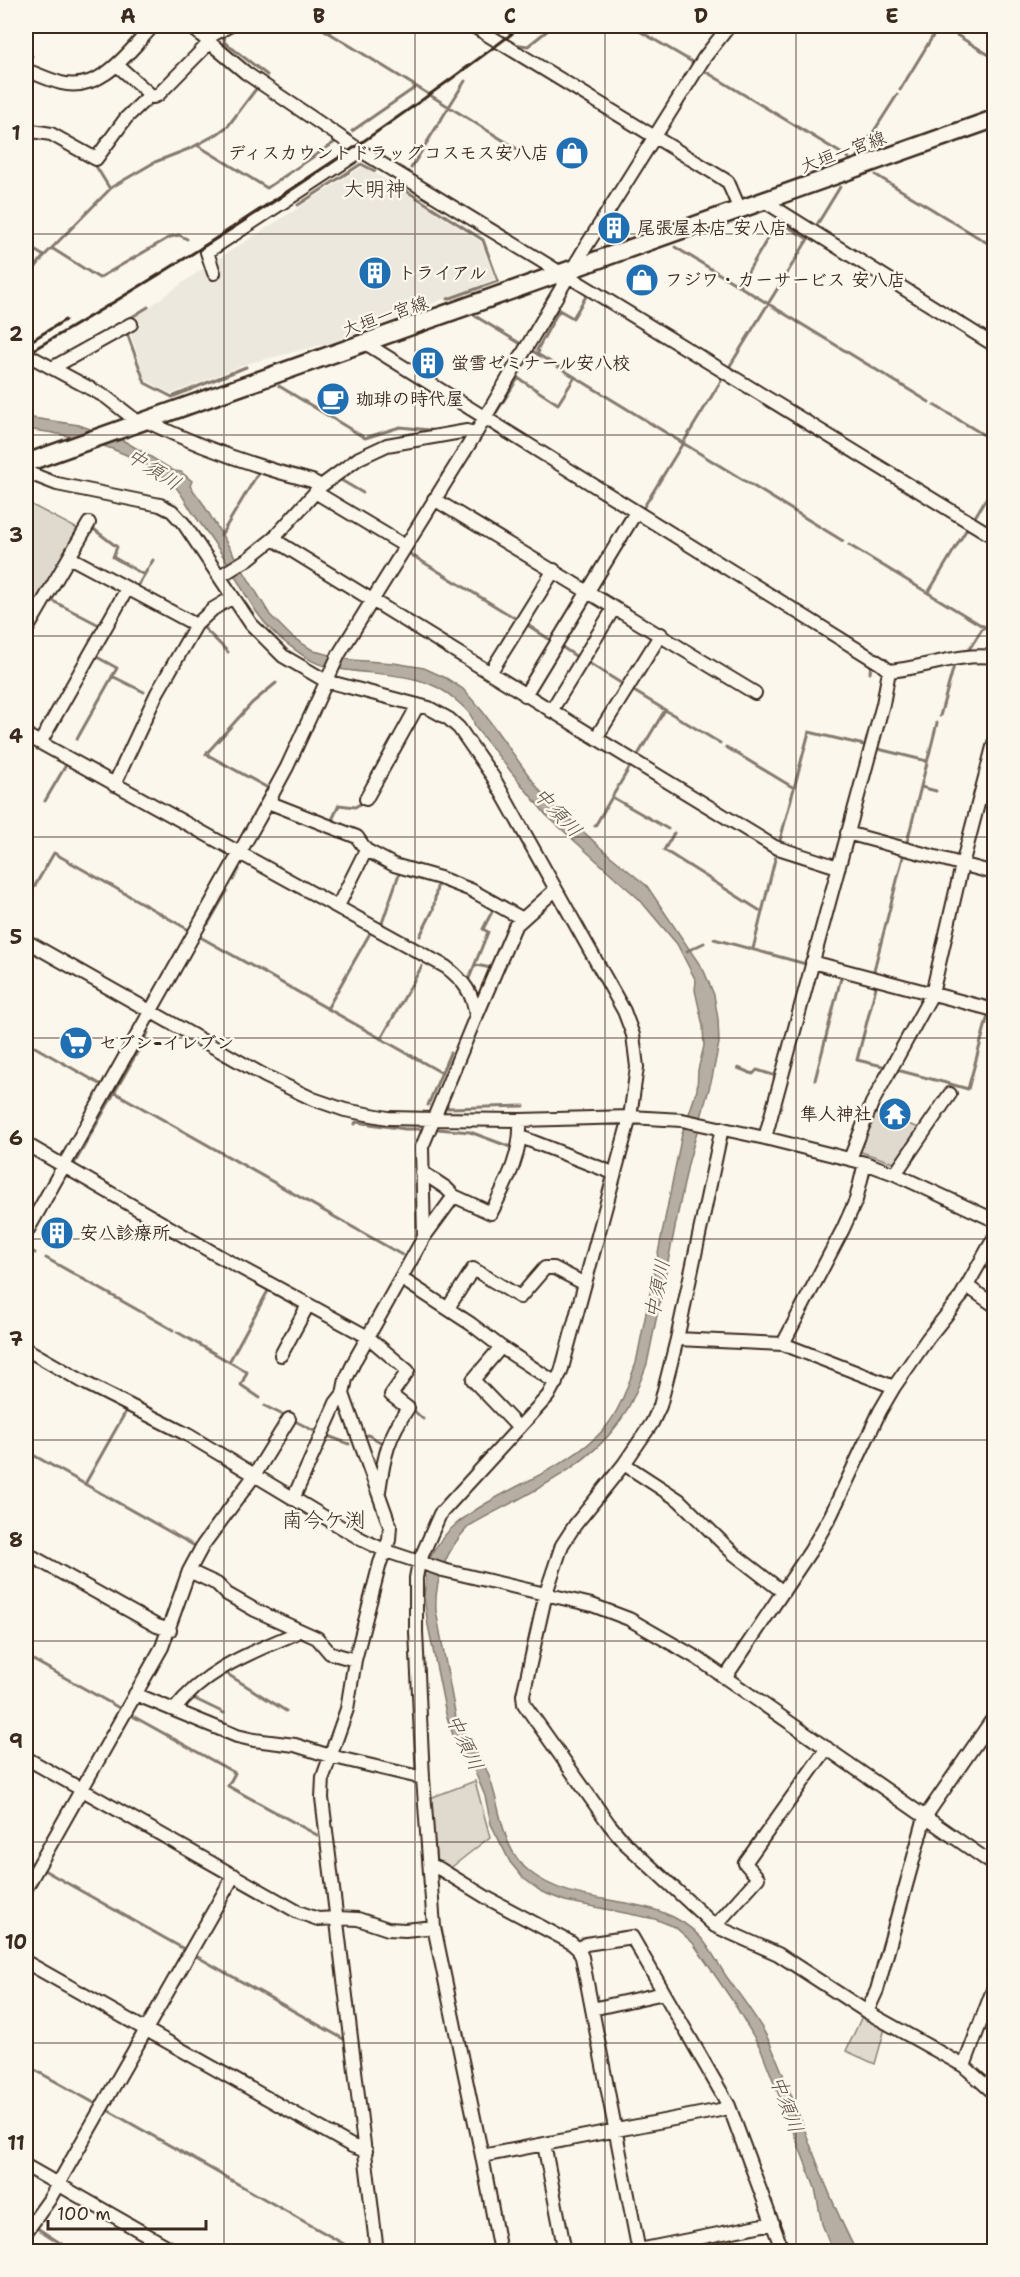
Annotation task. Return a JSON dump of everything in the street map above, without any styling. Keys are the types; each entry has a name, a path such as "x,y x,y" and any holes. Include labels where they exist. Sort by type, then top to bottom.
{"main road":[{"name":"大垣一宮線","path":"26,464 141,421 567,273 994,119"}],"street":[{"path":"26,70 74,85 96,79 117,65 153,26"},
{"path":"190,26 246,73 361,151 567,273 994,537"},
{"path":"117,65 153,97 158,95 207,41 229,26"},
{"path":"473,26 655,135 728,182 740,210"},
{"path":"26,1233 287,767 339,654 476,433 567,273 704,58 729,26"},
{"path":"26,130 51,134 96,159 126,118 150,95"},
{"path":"214,273 207,252 361,151"},
{"path":"764,201 994,345"},
{"path":"52,368 131,324"},
{"path":"365,343 889,671 905,670 962,656 994,657"},
{"path":"26,354 106,397 141,421 231,458 312,481 318,489 405,546"},
{"path":"223,574 248,559 273,539 318,489 359,458 387,445 467,431 476,433"},
{"path":"26,471 57,484 160,506 172,512 223,574 233,597 251,624 283,656 328,678 429,708 449,719 475,749 530,841 555,890 624,1011 633,1035 637,1066 630,1117 613,1173 567,1353 556,1383 548,1396 440,1514 422,1563 415,1596 423,1778 434,1926 500,2252"},
{"path":"434,499 661,634 755,693"},
{"path":"525,695 636,512"},
{"path":"26,631 88,524"},
{"path":"273,539 775,847 838,867"},
{"path":"69,557 196,625"},
{"path":"490,673 554,570"},
{"path":"39,743 127,589"},
{"path":"114,785 157,693 196,625 213,609 233,597"},
{"path":"551,711 614,608"},
{"path":"596,738 661,634"},
{"path":"765,1138 889,671"},
{"path":"366,799 418,705"},
{"path":"26,735 446,967 458,976 470,991 476,1016"},
{"path":"850,1159 872,1104 932,994 962,865 994,743"},
{"path":"268,802 357,837 366,850 394,865 440,878 471,890 521,918"},
{"path":"847,833 994,873"},
{"path":"338,906 366,850"},
{"path":"424,1237 422,1147 510,936 521,918 555,890"},
{"path":"26,940 265,1076 313,1100 345,1110 388,1118 520,1120 630,1117 682,1120 865,1163 895,1174 994,1220"},
{"path":"812,962 994,1010"},
{"path":"895,1174 950,1094"},
{"path":"422,1172 454,1196 491,1213 511,1174 521,1137 520,1120"},
{"path":"722,1128 677,1340 660,1406 624,1464 562,1545 546,1593 523,1695 524,1704 620,1837 715,1926 778,1954 867,2012 964,2066 994,2093"},
{"path":"521,1137 613,1173"},
{"path":"26,1144 217,1255 368,1338 408,1371 391,1395 408,1407 393,1430 384,1458 378,1493"},
{"path":"783,1344 843,1229 856,1200 865,1163"},
{"path":"292,1499 336,1403 343,1394 346,1378 424,1237 454,1196"},
{"path":"725,1678 811,1550 831,1515 880,1411 908,1364 946,1317 967,1286 994,1238"},
{"path":"448,1308 473,1269 520,1297 546,1268 554,1268 585,1284"},
{"path":"402,1280 448,1308 501,1347 556,1383"},
{"path":"967,1286 994,1305"},
{"path":"281,1355 308,1305"},
{"path":"677,1340 783,1344 894,1387"},
{"path":"501,1347 473,1380 519,1428"},
{"path":"26,1349 87,1384 188,1435 292,1499 386,1551 443,1570 591,1605 628,1619 669,1641 725,1678 994,1865"},
{"path":"343,1394 390,1526 389,1540 380,1563 355,1660 346,1709 323,1777 322,1798 377,2252"},
{"path":"26,1888 170,1630 189,1571 203,1545 254,1476 289,1419"},
{"path":"624,1464 679,1500 734,1554 783,1592"},
{"path":"26,1553 157,1626 170,1630"},
{"path":"189,1571 217,1584 227,1594 255,1610 317,1638 330,1653 355,1660"},
{"path":"174,1710 216,1671 248,1653 294,1634 297,1630"},
{"path":"135,1694 237,1736 294,1744 330,1756 423,1778"},
{"path":"867,2012 877,1990 925,1817 994,1717"},
{"path":"715,1926 758,1878 745,1863 826,1748"},
{"path":"26,1758 298,1912 318,1919 337,1917 358,1919 388,1929 405,1930 434,1926"},
{"path":"431,1866 570,1942 578,1949 582,1957 637,2251 773,2223"},
{"path":"26,2232 58,2185 234,1875"},
{"path":"578,1949 586,1944 632,1937 729,2106 783,2252"},
{"path":"26,1962 352,2146 366,2151"},
{"path":"964,2066 994,1987"},
{"path":"592,2009 664,1993"},
{"path":"482,2156 720,2110 729,2106"},
{"path":"544,2144 565,2252"},
{"path":"26,2166 177,2252"}],"shaded area":[{"path":"364,166 481,242 495,279 334,342 246,364 171,394 146,380 127,323 199,271"},
{"path":"26,502 78,529 26,621"},
{"path":"873,1113 923,1129 898,1164 858,1151"},
{"path":"475,1781 490,1837 448,1870 437,1865 430,1798"},
{"path":"863,2014 886,2025 875,2064 846,2051"}],"water":[{"name":"中須川","path":"26,417 79,425 126,442 174,471 181,472 192,481 190,486 270,615 292,637 314,651 351,660 424,668 463,689 483,712 540,791 602,849 647,886 704,971 714,995 719,1043 712,1078 688,1164 647,1364 636,1392 622,1418 591,1453 552,1480 469,1526 454,1544 444,1565 437,1587 436,1611 456,1718 486,1769 512,1850 530,1872 550,1884 595,1898 641,1906 663,1913 683,1923 701,1938 765,2032 832,2200 856,2251 833,2251 822,2224 815,2188 761,2049 734,2003 693,1943 675,1927 655,1919 565,1901 542,1892 523,1878 510,1862 491,1824 485,1796 473,1767 454,1738 446,1714 424,1597 426,1578 422,1573 443,1537 453,1527 489,1502 551,1469 588,1444 610,1422 623,1398 636,1363 682,1134 697,1090 698,1070 704,1046 703,1026 695,990 696,981 677,944 639,899 546,815 475,727 469,713 458,702 444,691 412,678 342,670 325,666 304,656 286,643 261,618 221,552 173,484 140,462 104,446 65,435 26,429"}],"waterway":[{"path":"241,26 225,35 224,42 267,75"},
{"path":"318,26 527,155"},
{"path":"513,44 528,46 553,26"},
{"path":"631,26 694,63"},
{"path":"900,90 939,26"},
{"path":"942,26 994,58"},
{"path":"26,52 32,56"},
{"path":"703,70 849,158"},
{"path":"411,168 465,81"},
{"path":"352,131 416,87"},
{"path":"26,280 44,256 112,187 155,162 191,148 217,134 228,126 256,89"},
{"path":"858,156 897,95"},
{"path":"197,145 267,188 335,142"},
{"path":"94,163 110,189"},
{"path":"298,205 361,164 375,171"},
{"path":"876,175 994,247"},
{"path":"397,185 483,240 498,281 448,299"},
{"path":"815,228 840,187"},
{"path":"728,369 808,239 778,221 740,285"},
{"path":"53,249 99,278 170,237 179,235 187,239"},
{"path":"26,245 44,256"},
{"path":"675,247 929,402"},
{"path":"537,354 559,310 573,318 588,293"},
{"path":"127,320 148,307"},
{"path":"475,316 521,344"},
{"path":"127,333 145,383 172,397 246,367"},
{"path":"534,352 843,541"},
{"path":"642,510 724,376"},
{"path":"494,416 518,378 558,404 575,377"},
{"path":"279,386 365,438 400,427 439,431"},
{"path":"934,405 994,441"},
{"path":"489,428 545,462"},
{"path":"221,535 260,470 262,471"},
{"path":"339,479 363,493"},
{"path":"975,517 994,485"},
{"path":"301,517 318,499"},
{"path":"91,527 117,547 113,557 144,575"},
{"path":"928,593 968,527"},
{"path":"849,545 994,633"},
{"path":"410,554 518,620"},
{"path":"137,587 153,560"},
{"path":"51,600 101,626"},
{"path":"526,624 552,641"},
{"path":"968,651 984,626"},
{"path":"203,627 228,652"},
{"path":"559,645 577,657"},
{"path":"77,739 117,668 95,656"},
{"path":"587,662 624,685"},
{"path":"940,716 955,662"},
{"path":"870,673 871,663"},
{"path":"112,676 144,692"},
{"path":"260,803 268,788 206,754 252,703 276,683"},
{"path":"632,690 720,743"},
{"path":"636,758 665,710"},
{"path":"906,846 937,723"},
{"path":"779,844 809,732 864,745"},
{"path":"726,747 794,788"},
{"path":"874,748 927,761"},
{"path":"45,801 66,765"},
{"path":"612,797 631,765"},
{"path":"921,787 936,791"},
{"name":"中須川","path":"595,826 612,797 668,829"},
{"path":"331,822 339,805 355,807 360,804"},
{"path":"262,825 271,810"},
{"path":"674,833 664,850 762,912"},
{"path":"753,949 777,851"},
{"path":"26,901 54,853 189,930"},
{"path":"873,974 904,853"},
{"path":"233,880 239,869"},
{"path":"381,926 400,871"},
{"path":"420,936 433,910 438,881"},
{"path":"208,924 227,891"},
{"path":"468,981 488,932 483,929 494,908"},
{"path":"327,1009 369,935"},
{"path":"202,938 442,1073"},
{"path":"714,939 806,964"},
{"path":"687,951 704,943"},
{"path":"476,965 491,968"},
{"path":"381,1039 422,966"},
{"path":"815,1080 842,974"},
{"path":"877,983 857,1060 887,1067"},
{"path":"991,1005 994,992"},
{"path":"950,1084 968,1089 989,1012"},
{"path":"73,1166 148,1033"},
{"path":"26,1042 100,1084"},
{"path":"428,1105 450,1053"},
{"path":"738,1068 753,1074 757,1070 776,1076"},
{"path":"897,1070 950,1084 897,1160"},
{"path":"114,1092 402,1255"},
{"path":"446,1103 448,1108 524,1106"},
{"path":"355,1124 356,1122 420,1129"},
{"path":"438,1129 470,1132 513,1148"},
{"path":"26,1248 35,1253"},
{"path":"46,1258 173,1330"},
{"path":"976,1285 994,1297"},
{"path":"229,1362 269,1289"},
{"path":"177,1332 247,1372 241,1385 260,1398"},
{"path":"265,1406 287,1417"},
{"path":"411,1408 423,1419"},
{"path":"85,1484 125,1413"},
{"path":"293,1420 318,1433"},
{"path":"362,1437 368,1435 384,1444"},
{"path":"325,1437 349,1444"},
{"path":"26,1451 195,1546"},
{"path":"26,1656 121,1709"},
{"path":"224,1672 286,1711"},
{"path":"191,1697 224,1713"},
{"path":"129,1714 235,1773 228,1786 317,1835"},
{"path":"26,1860 34,1865"},
{"path":"42,1869 184,1949"},
{"path":"987,1972 994,1947"},
{"path":"196,1956 347,2041"},
{"path":"26,2065 96,2104"},
{"path":"109,2111 358,2252"},
{"path":"37,2228 74,2252"}],"railway":[{"path":"26,354 154,278 279,198 402,114 522,26"},
{"path":"26,344 65,320"}],"place":[{"name":"ディスカウントドラッグコスモス安八店","path":"572,153"},
{"name":"尾張屋本店 安八店","path":"614,228"},
{"name":"トライアル","path":"375,273"},
{"name":"フジワ・カーサービス 安八店","path":"642,280"},
{"name":"蛍雪ゼミナール安八校","path":"428,363"},
{"name":"珈琲の時代屋","path":"333,399"},
{"name":"セブン-イレブン","path":"76,1043"},
{"name":"隼人神社","path":"895,1114"},
{"name":"安八診療所","path":"57,1233"}],"district":[{"name":"大明神","path":"375,189"},
{"name":"南今ケ渕","path":"324,1520"}]}
